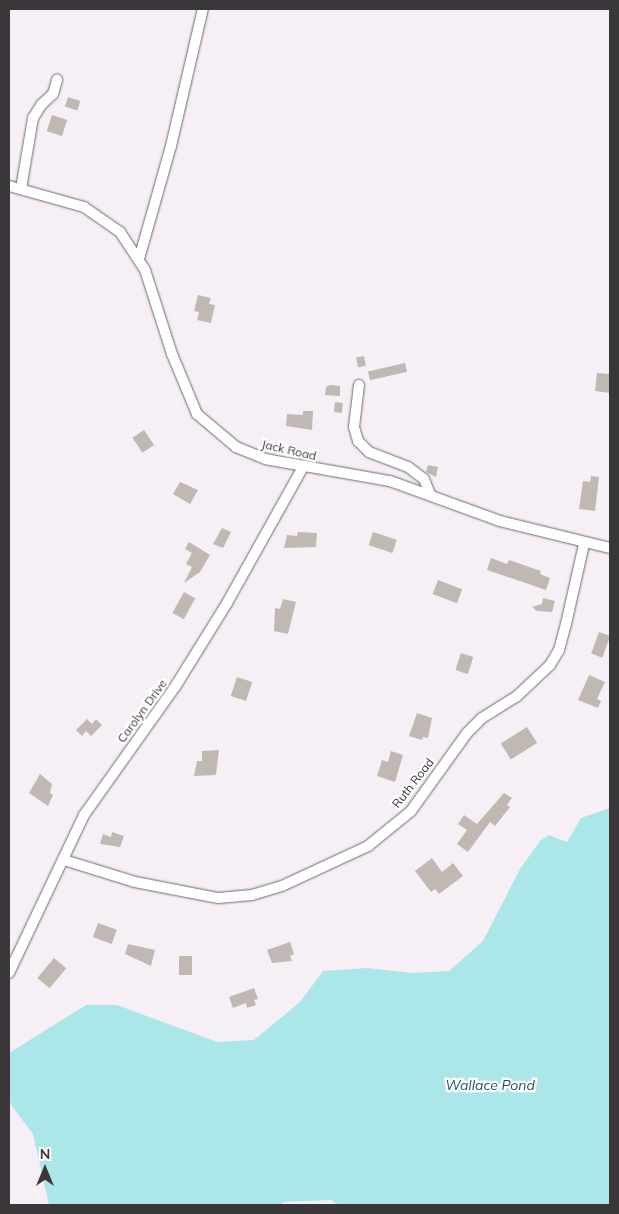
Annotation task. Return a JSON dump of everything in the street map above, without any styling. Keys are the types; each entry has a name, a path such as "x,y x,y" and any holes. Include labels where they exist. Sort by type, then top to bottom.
{"street":[{"path":"140,259 171,146 203,9"},
{"path":"21,189 33,118 41,105 54,94 57,80"},
{"name":"Jack Road","path":"9,186 54,197 100,215 120,232 140,259 156,300 172,354 197,414 236,448 265,459 390,482 430,494 500,521 584,544 610,548"},
{"path":"359,385 354,427 358,441 369,452 413,471 424,479 430,494"},
{"name":"Carolyn Drive","path":"9,973 84,815 175,687 227,603 303,467"},
{"name":"Ruth Road","path":"64,860 135,882 218,898 252,895 282,886 368,846 411,810 467,733 482,718 516,698 550,665 562,641 584,544"}],"water":[{"name":"Wallace Pond","path":"610,808 610,1205 338,1205 331,1200 284,1202 281,1205 49,1205 33,1134 11,1105 9,1096 9,1053 86,1005 117,1005 217,1042 254,1040 300,1002 323,971 367,968 412,973 449,971 483,941 520,869 540,841 549,835 567,842 581,818"}],"building":[{"path":"68,97 80,101 77,111 65,107"},
{"path":"52,115 67,120 62,136 47,131"},
{"path":"198,295 211,298 209,304 215,305 211,323 197,320 199,312 194,311"},
{"path":"364,356 366,366 358,367 356,358"},
{"path":"405,363 407,372 370,380 368,372"},
{"path":"597,373 610,374 610,393 595,391"},
{"path":"330,385 340,386 340,396 325,395 326,387"},
{"path":"335,402 343,403 342,413 334,412"},
{"path":"303,411 313,411 312,430 286,426 287,414 303,415"},
{"path":"144,430 154,445 142,453 132,438"},
{"path":"428,465 438,467 436,477 426,472"},
{"path":"591,476 599,477 595,511 579,509 583,481 590,482"},
{"path":"180,482 198,490 190,504 173,494"},
{"path":"222,528 231,532 223,548 213,544"},
{"path":"298,532 317,533 316,547 284,548 287,535 297,536"},
{"path":"373,532 397,540 392,553 369,545"},
{"path":"189,542 210,555 200,572 184,583 192,567 186,564 192,553 185,549"},
{"path":"491,558 507,564 509,560 541,571 540,574 550,578 546,590 487,570"},
{"path":"438,580 462,589 457,603 433,594"},
{"path":"184,592 195,598 184,619 172,613"},
{"path":"543,598 555,601 552,612 537,611 532,607 542,604"},
{"path":"283,599 296,602 288,634 274,631 275,608 280,609"},
{"path":"599,632 610,636 602,658 591,654"},
{"path":"461,653 473,657 468,674 455,670"},
{"path":"589,675 605,682 597,699 601,701 598,708 578,700"},
{"path":"237,677 252,682 246,701 231,696"},
{"path":"417,713 432,718 428,738 423,737 422,740 409,736"},
{"path":"87,719 92,724 96,719 102,725 91,736 86,731 82,736 76,730"},
{"path":"527,727 537,743 511,760 501,743"},
{"path":"219,750 216,775 194,776 197,761 202,761 202,751"},
{"path":"391,751 403,755 395,782 377,776 382,760 388,762"},
{"path":"40,774 52,784 50,793 53,795 48,806 29,793"},
{"path":"504,793 512,798 507,805 510,807 495,826 490,822 468,852 457,844 467,830 458,824 464,815 477,824"},
{"path":"112,832 124,836 120,847 100,844 103,834 111,837"},
{"path":"432,858 442,872 453,863 463,876 439,894 435,889 431,892 415,871"},
{"path":"98,923 117,930 112,944 93,937"},
{"path":"290,942 294,954 290,956 292,961 272,963 267,950"},
{"path":"128,944 155,950 151,966 125,954"},
{"path":"179,956 192,956 192,975 179,975"},
{"path":"54,958 66,968 50,988 37,978"},
{"path":"254,988 258,999 254,1000 256,1005 247,1008 246,1003 233,1008 229,997"}]}
